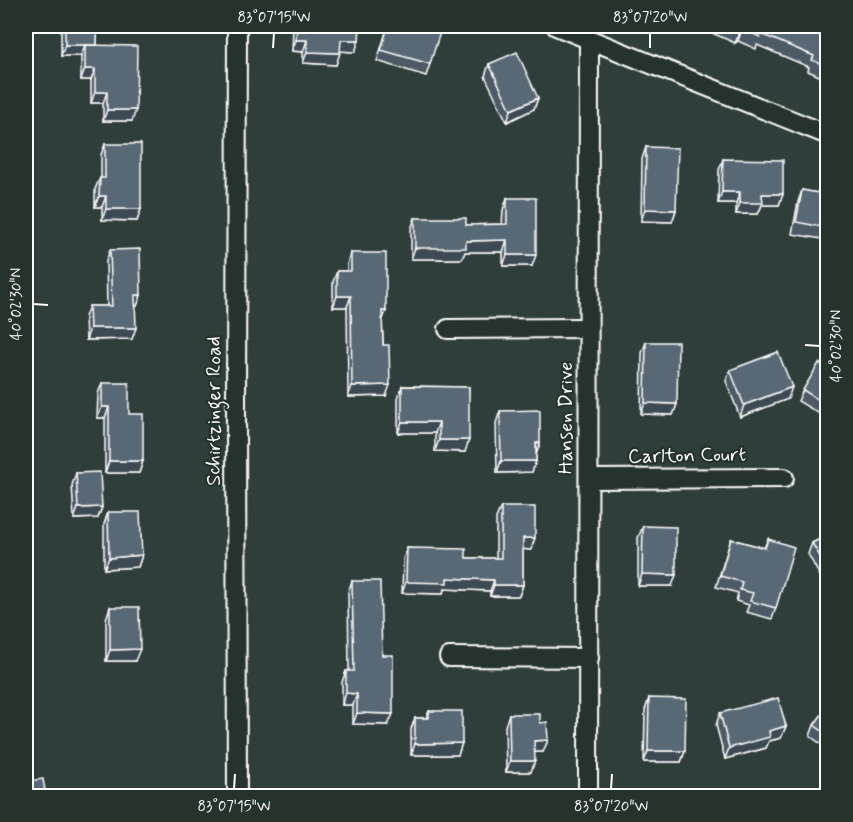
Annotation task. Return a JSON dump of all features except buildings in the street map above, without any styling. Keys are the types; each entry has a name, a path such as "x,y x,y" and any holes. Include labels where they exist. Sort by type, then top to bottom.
{"street":[{"name":"Schirtzinger Road","path":"237,26 237,796"},
{"path":"556,26 828,135"},
{"name":"Hansen Drive","path":"588,796 589,39"},
{"path":"448,329 588,328"},
{"name":"Carlton Court","path":"589,479 784,478"},
{"path":"449,657 589,658"}]}
